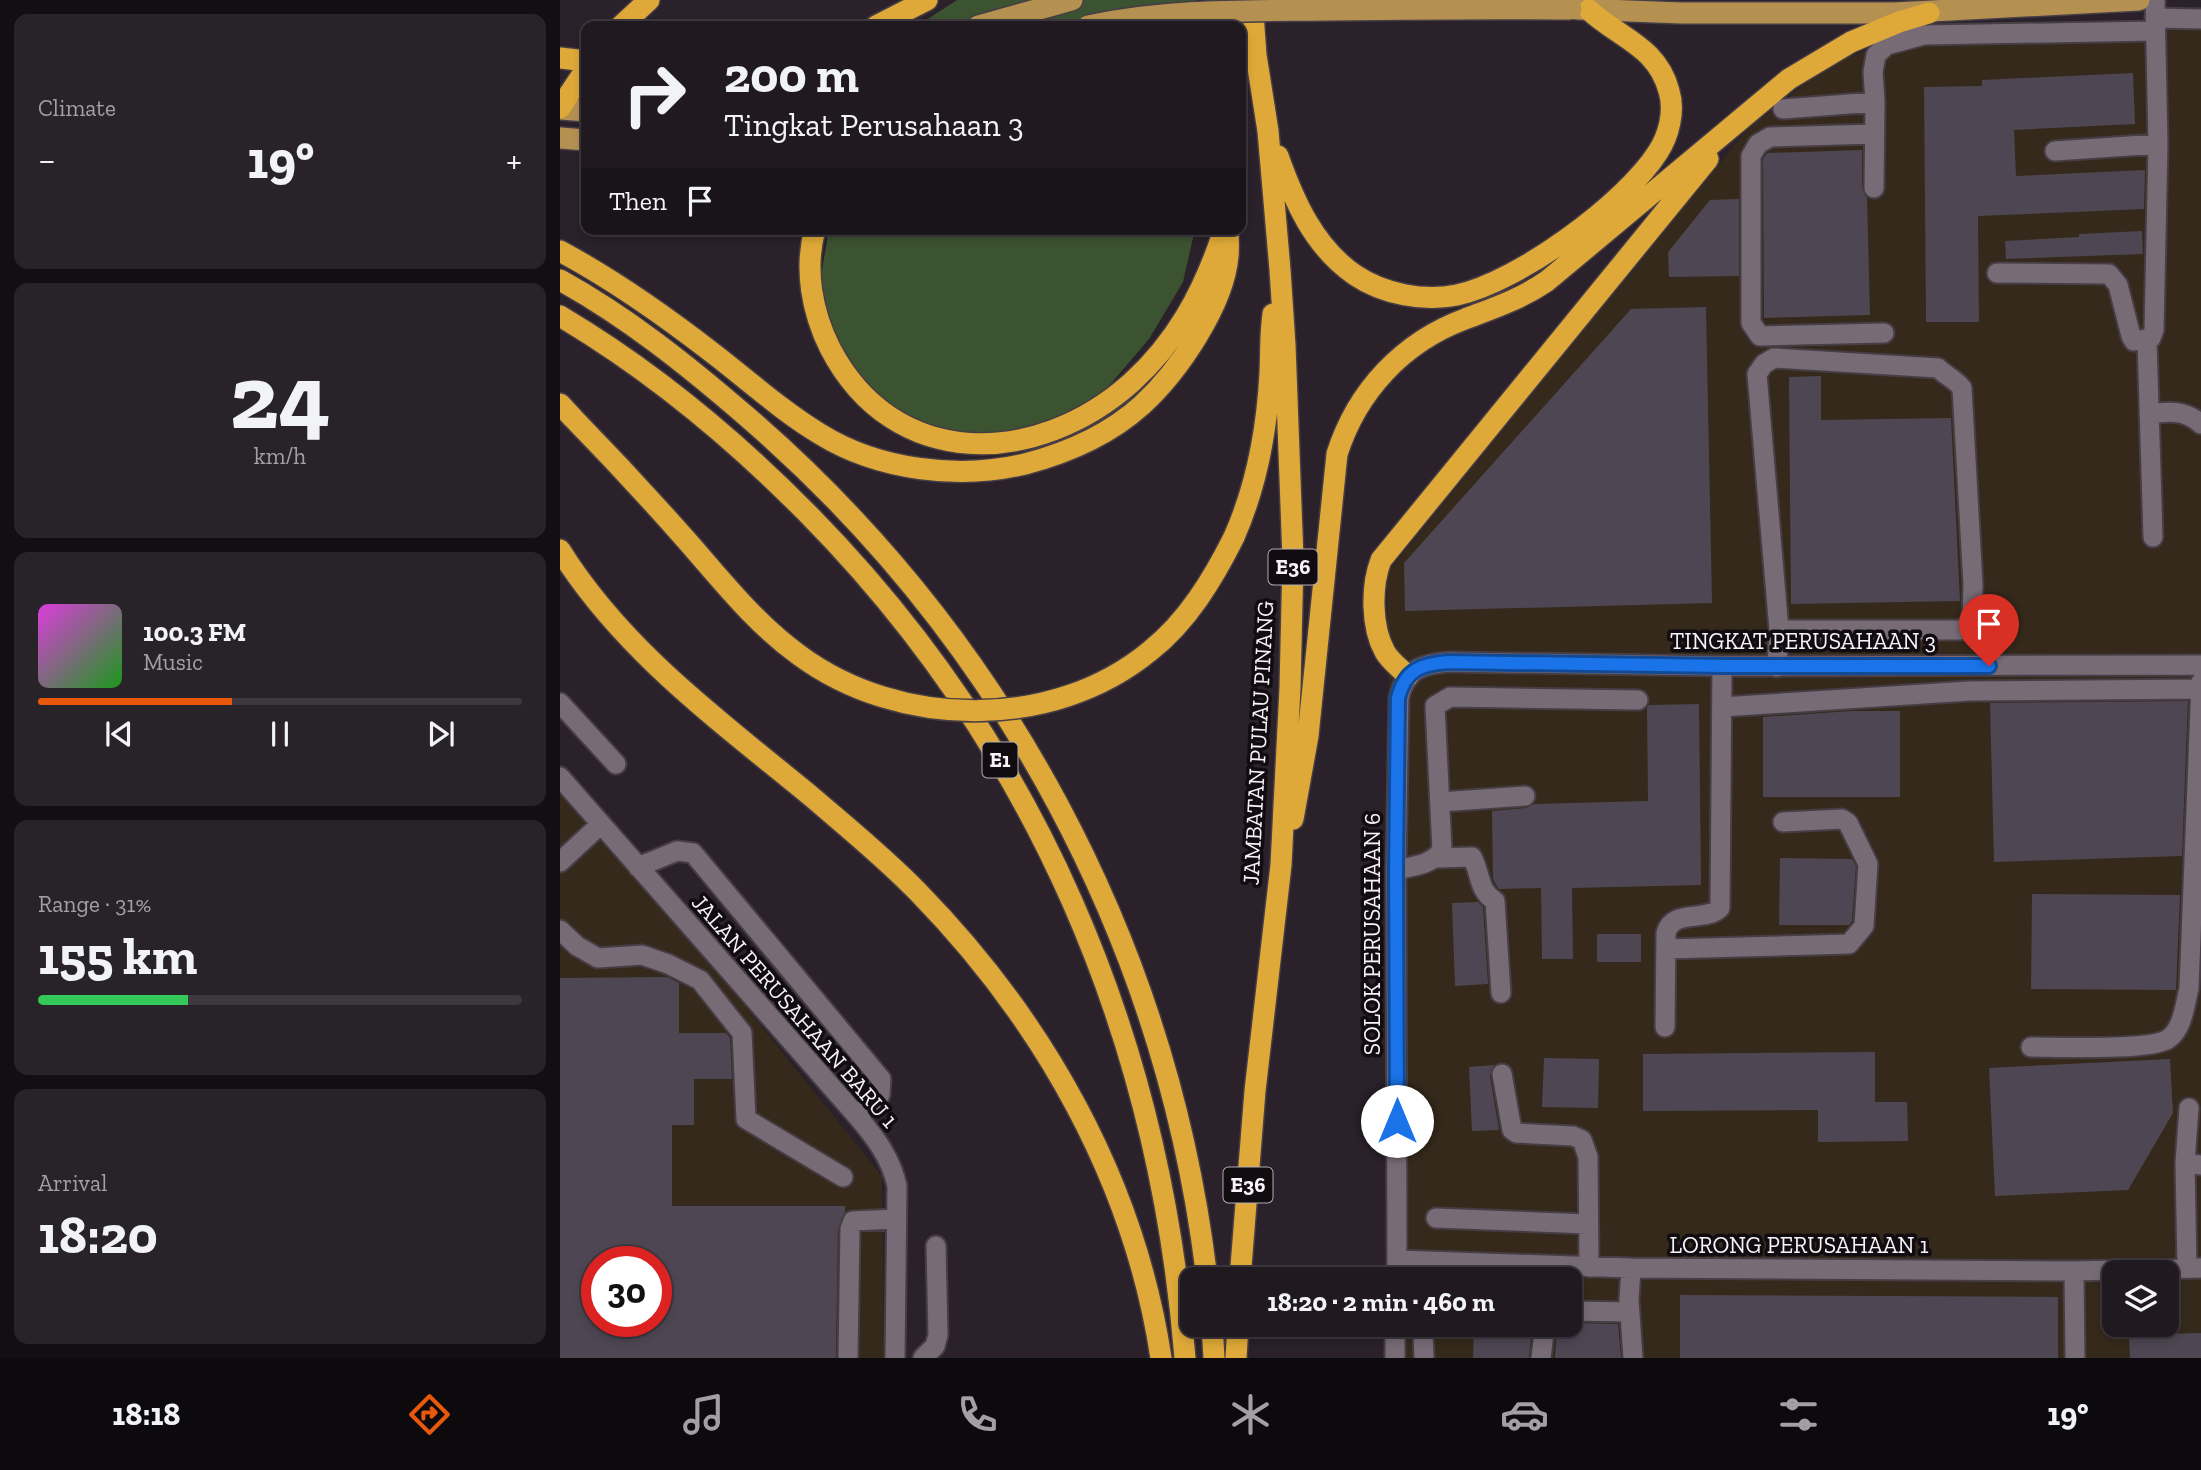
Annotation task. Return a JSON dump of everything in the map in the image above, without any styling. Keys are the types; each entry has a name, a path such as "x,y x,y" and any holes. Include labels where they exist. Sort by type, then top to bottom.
{"highway":[{"path":"626,21 649,0"},
{"path":"886,21 928,0"},
{"path":"1222,0 1223,21"},
{"name":"JAMBATAN PULAU PINANG","path":"1241,1267 1255,1091 1281,864 1293,559 1286,345 1268,131 1256,55 1252,0"},
{"path":"1268,131 1304,217 1326,248 1354,274 1385,289 1415,296 1455,295 1485,286 1540,258 1599,213 1645,170 1660,151 1667,132 1672,113 1670,93 1656,63 1639,45 1580,9"},
{"path":"1281,864 1298,800 1308,736 1334,472 1342,438 1364,397 1389,366 1416,344 1448,326 1517,299 1547,281 1789,79 1829,54 1874,31 1929,13"},
{"path":"560,58 581,60"},
{"path":"560,108 581,76"},
{"path":"1408,676 1386,654 1378,632 1376,574 1381,560 1713,153 1726,131"},
{"path":"814,235 811,293 815,309 827,341 853,385 898,423 940,439 979,445 1020,441 1056,429 1093,409 1131,383 1166,345 1190,312 1224,235"},
{"path":"560,251 604,276 682,330 821,435 865,454 890,461 939,470 982,471 1007,468 1059,454 1113,427 1148,400 1181,362 1202,327 1227,265 1226,235"},
{"path":"567,411 726,587 782,643 802,658 843,682 921,706 978,712 1019,709 1056,700 1116,674 1151,651 1187,612 1219,566 1251,495 1262,446 1270,373 1271,331 1280,270"},
{"name":"E1","path":"560,280 608,309 694,371 803,467 872,538 924,601 1009,718 1064,812 1128,955 1173,1096 1197,1208 1205,1267"},
{"name":"E1","path":"560,316 635,365 702,416 757,463 863,572 920,641 957,692 1003,764 1054,862 1096,955 1133,1064 1166,1211 1181,1304 1185,1358"},
{"path":"560,550 595,601 621,632 918,893 970,950 1021,1015 1066,1086 1104,1162 1141,1268 1161,1358"},
{"path":"1213,1337 1214,1358"},
{"path":"1236,1358 1237,1337"}],"main road":[{"path":"996,21 1072,0"},
{"path":"1117,21 1203,12 1461,7 1694,13 1929,13 2080,1 2139,0"},
{"path":"560,108 581,110"},
{"path":"560,138 581,140"}],"street":[{"path":"2080,1 2081,32"},
{"path":"1997,273 2109,274 2118,285 2134,341 2151,338 2154,330 2158,144 2155,16"},
{"path":"1874,188 1873,72 1875,55 1887,45 1924,35 2081,32 2155,16 2201,19"},
{"path":"1783,109 1875,102"},
{"path":"1875,134 1770,137 1758,144 1751,156 1751,323 1760,336 1884,333"},
{"path":"2055,151 2158,144"},
{"path":"2147,340 2153,537"},
{"path":"1777,667 1779,630 1757,374 1764,364 1774,358 1938,368 1955,379 1962,388 1973,585 1972,621 1961,630 1779,630"},
{"path":"2149,414 2168,411 2187,414 2201,424"},
{"name":"TINGKAT PERUSAHAAN 3","path":"1408,676 1432,663 1448,662 1777,667 2201,665"},
{"path":"1665,1027 1668,924 1674,919 1714,914 1720,908 1723,666"},
{"name":"SOLOK PERUSAHAAN 6","path":"1397,1267 1398,698 1402,684 1408,676"},
{"path":"2031,1047 2148,1045 2168,1039 2178,1027 2189,988 2201,682"},
{"path":"1722,707 1969,691 2201,689"},
{"path":"1437,858 1442,850 1435,706 1450,697 1637,700"},
{"path":"560,703 617,764"},
{"name":"JALAN PERUSAHAAN BARU 1","path":"560,777 857,1116 885,1153 897,1186 895,1358"},
{"path":"1440,802 1525,796"},
{"path":"1666,949 1849,944 1856,937 1864,926 1868,864 1848,822 1842,819 1783,822"},
{"path":"560,862 601,824"},
{"path":"638,867 677,851 693,853 881,1079 880,1095 857,1116"},
{"path":"1396,870 1437,858 1472,858 1486,896 1495,901 1501,993"},
{"path":"560,930 577,946 598,958 642,955 700,980 742,1033 746,1119 843,1177"},
{"path":"1503,1074 1512,1130 1516,1133 1573,1136 1582,1140 1588,1157 1589,1267"},
{"path":"2189,1108 2193,1164 2194,1268"},
{"path":"1436,1218 1588,1224"},
{"path":"848,1358 850,1229 853,1221 896,1219"},
{"path":"923,1358 935,1346 938,1335 936,1246"},
{"name":"LORONG PERUSAHAAN 1","path":"1582,1267 2074,1271 2194,1268"},
{"path":"1631,1268 1629,1312 1633,1358"},
{"path":"2074,1271 2075,1358"},
{"path":"1582,1311 1629,1312"},
{"path":"1395,1337 1395,1358"},
{"path":"1423,1337 1424,1358"},
{"path":"1541,1358 1544,1337"}],"shaded area":[{"path":"1923,26 2201,30 2201,1358 1400,1358 1399,1337 1582,1337 1582,1267 1398,1267 1387,573 1746,131 1826,67"},
{"path":"560,777 882,1176 884,1358 560,1358"}],"green space":[{"path":"957,0 1196,0 1196,21 925,21"},
{"path":"828,235 1194,235 1183,282 1149,339 1102,394 1036,433 998,440 922,427 860,382 839,350 826,314 821,276"}],"building":[{"path":"2133,73 2135,124 2014,130 2016,176 2145,170 2144,209 1978,216 1979,322 1926,322 1924,87 1982,86 1982,80"},
{"path":"1862,150 1862,188 1867,198 1870,315 1764,318 1763,159 1767,153"},
{"path":"1739,199 1739,276 1669,277 1668,252 1710,200"},
{"path":"2142,231 2143,254 2006,259 2005,241"},
{"path":"1706,307 1712,603 1405,611 1404,563 1631,309"},
{"path":"1821,376 1821,420 1951,418 1960,601 1791,604 1789,377"},
{"path":"2188,701 2182,856 1994,862 1990,703"},
{"path":"1699,704 1701,885 1572,888 1573,959 1542,959 1541,888 1499,889 1496,885 1493,879 1492,811 1526,808 1534,804 1648,801 1647,708 1649,705"},
{"path":"1852,711 1900,711 1900,797 1763,797 1763,717"},
{"path":"1780,858 1852,859 1856,866 1852,921 1849,925 1779,925"},
{"path":"2032,894 2180,895 2176,990 2031,989"},
{"path":"1478,902 1483,907 1488,984 1455,986 1452,903"},
{"path":"1597,934 1641,934 1641,962 1597,962"},
{"path":"667,977 679,983 679,1033 726,1033 730,1038 732,1079 694,1079 694,1125 672,1125 672,1206 845,1206 838,1229 836,1358 560,1358 560,978"},
{"path":"1875,1052 1875,1102 1907,1102 1908,1141 1818,1142 1818,1110 1643,1111 1643,1054"},
{"path":"1544,1058 1599,1059 1598,1108 1542,1107"},
{"path":"2170,1059 2173,1113 2128,1190 1995,1196 1989,1068"},
{"path":"1494,1065 1490,1076 1499,1130 1472,1131 1469,1067"},
{"path":"1680,1295 2058,1297 2058,1358 1680,1358"},
{"path":"1582,1323 1618,1324 1621,1358 1555,1358 1556,1337 1582,1337"},
{"path":"2201,1333 2201,1358 2130,1358 2129,1337 2179,1337 2179,1334"},
{"path":"1474,1337 1531,1337 1529,1358 1473,1358"}],"route":[{"path":"1397,1121 1398,698 1402,684 1408,676 1432,663 1448,662 1989,666"}]}
